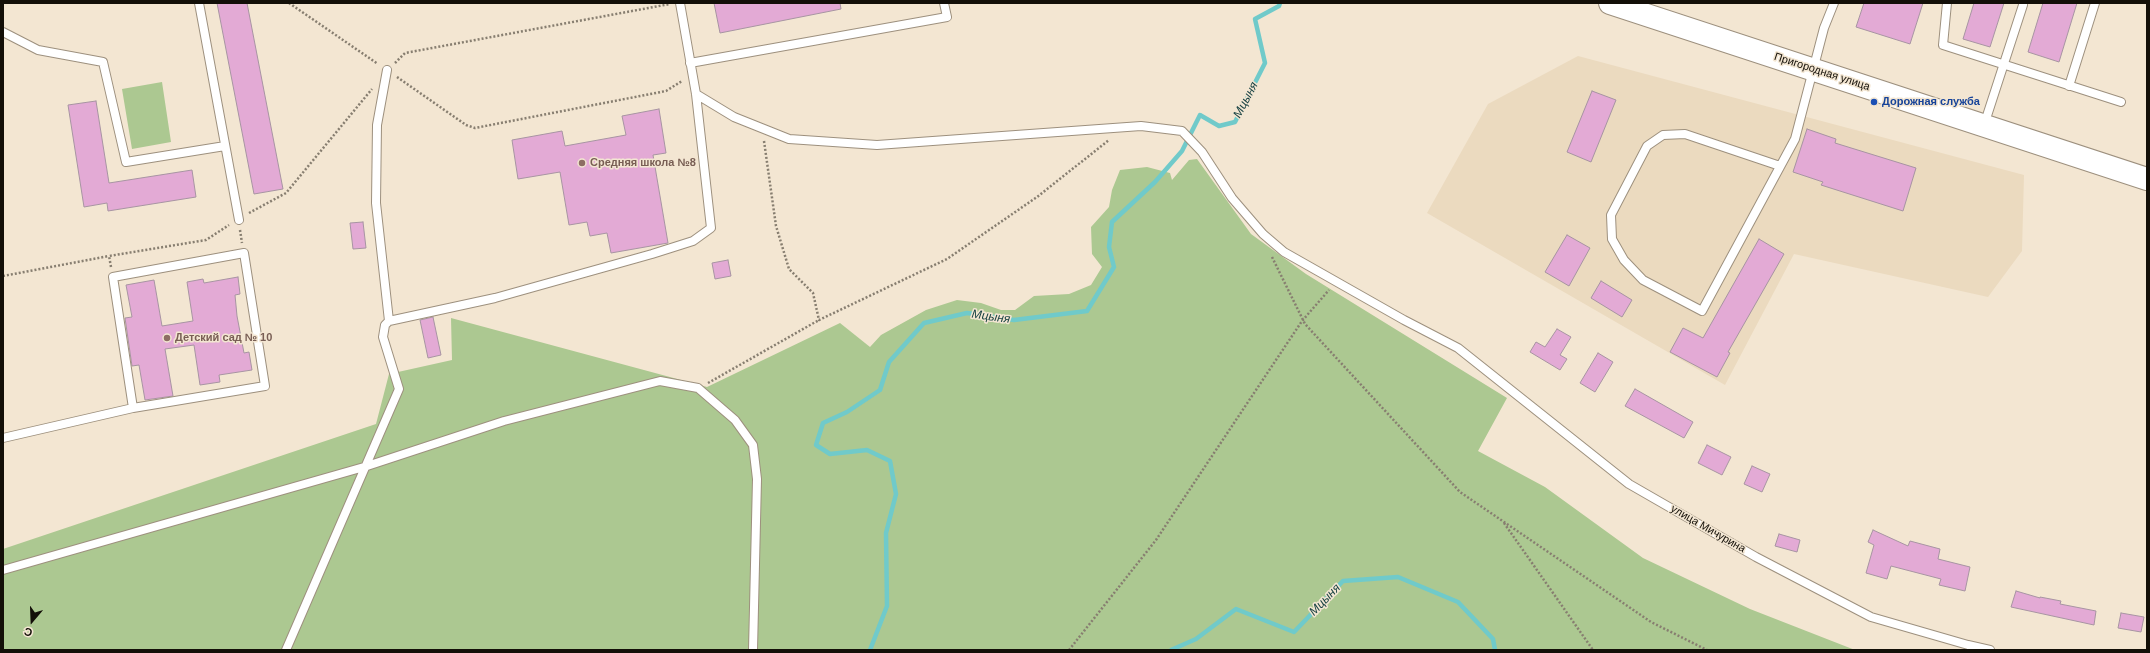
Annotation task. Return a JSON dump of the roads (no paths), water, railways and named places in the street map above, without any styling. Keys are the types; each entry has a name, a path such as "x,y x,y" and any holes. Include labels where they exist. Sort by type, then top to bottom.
{"street":[{"name":"Пригородная улица","path":"1610,3 2147,179"}],"lane":[{"path":"200,3 238,220"},
{"path":"286,650 399,389 383,337 385,325 389,321 495,298 652,254 693,241 712,228 696,94 679,3"},
{"path":"690,63 947,17 944,3"},
{"path":"1780,166 1684,134 1663,135 1647,146 1611,215 1612,239 1624,260 1643,280 1702,312 1795,138 1824,28 1834,3"},
{"path":"1947,3 1943,45 2121,102"},
{"path":"2069,86 2096,3"},
{"path":"1984,125 2024,4"},
{"path":"3,32 38,50 103,62 126,162 225,146"},
{"path":"387,70 377,125 376,203 389,321"},
{"name":"улица Мичурина","path":"696,94 734,117 789,139 877,145 1141,126 1182,131 1202,152 1232,198 1263,234 1284,252 1404,320 1458,348 1629,484 1756,557 1871,617 1990,650"},
{"path":"3,438 133,408 265,386 244,253 113,277 133,408"},
{"path":"3,570 364,467 504,421 660,382 698,388 735,420 754,445 757,479 753,650"}],"waterway":[{"name":"Мцыня","path":"870,650 887,606 886,533 896,494 890,461 867,450 830,454 816,445 823,423 847,412 880,390 889,362 924,323 967,313 1014,320 1087,311 1114,267 1109,247 1112,222 1155,182 1182,151 1200,115 1219,126 1235,122 1265,63 1255,19 1279,6 1280,3"},
{"name":"Мцыня","path":"1171,650 1196,639 1236,609 1294,632 1343,581 1398,577 1458,602 1493,639 1495,650"}],"place":[{"name":"Дорожная служба","path":"1874,102"},
{"name":"Средняя школа №8","path":"582,163"},
{"name":"Детский сад № 10","path":"167,338"}]}
